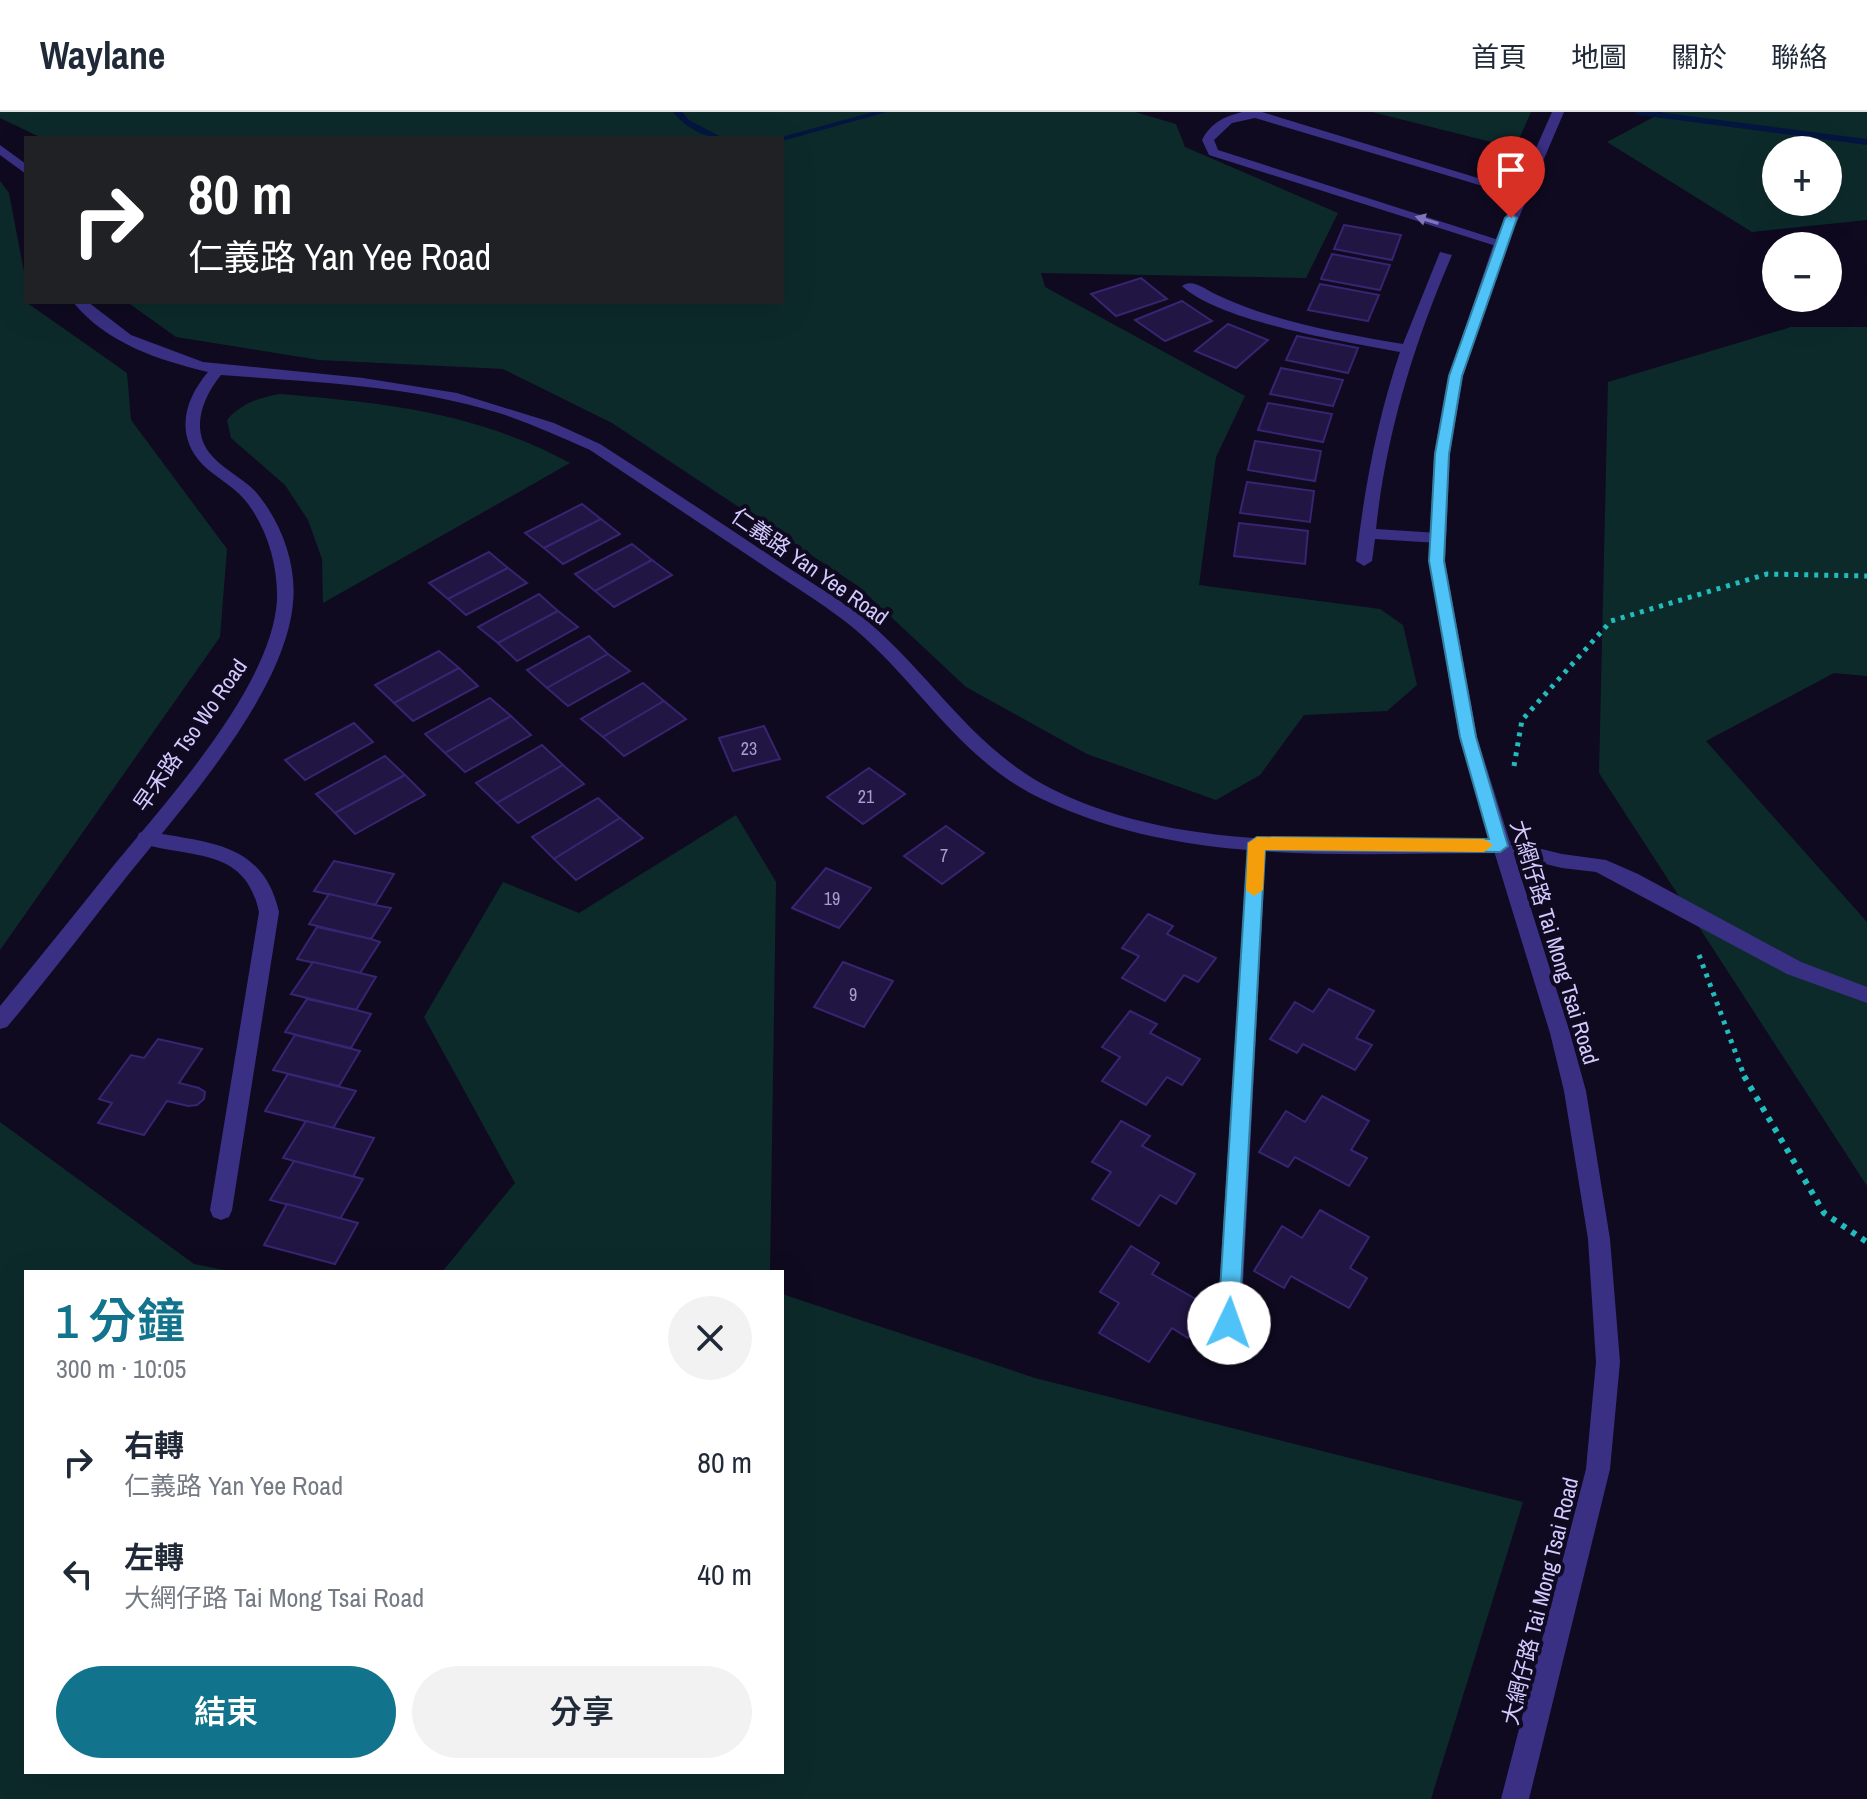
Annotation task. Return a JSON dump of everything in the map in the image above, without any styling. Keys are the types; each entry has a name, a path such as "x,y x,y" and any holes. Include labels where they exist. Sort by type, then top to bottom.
{"street":[{"name":"大網仔路 Tai Mong Tsai Road","path":"1515,1799 1595,1483 1605,1419 1608,1362 1599,1239 1575,1091 1468,737 1437,561 1442,454 1456,376 1501,243 1558,112"},
{"path":"1501,243 1213,152 1208,146 1211,133 1245,115 1256,114 1521,193"},
{"path":"0,149 24,168"},
{"path":"1364,561 1376,466 1407,349 1445,255"},
{"path":"1189,286 1257,318 1303,330 1407,349"},
{"name":"仁義路 Yan Yee Road","path":"82,304 108,328 130,341 156,353 217,370 421,389 496,406 564,431 595,447 851,617 889,650 964,737 996,763 1033,786 1123,823 1223,843 1500,846 1562,861 1599,865 1680,905 1794,968 1867,995"},
{"name":"早禾路 Tso Wo Road","path":"0,1021 146,838 251,695 275,650 285,607 285,567 273,530 252,498 209,461 193,437 192,410 205,383 217,370"},
{"path":"1367,533 1438,538"},
{"path":"146,838 235,857 255,871 267,890 269,912 221,1210"},
{"path":"1229,1323 1257,843"}],"path":[{"path":"1514,767 1522,720 1611,621 1767,574 1867,576"},
{"path":"1680,905 1744,1076 1824,1213 1867,1242"}],"green space":[{"path":"0,112 1135,112 1176,124 1185,147 1338,213 1306,278 1041,273 1045,287 1245,396 1216,457 1199,585 1380,609 1403,625 1417,685 1387,711 1304,715 1260,775 1216,800 1087,754 966,687 858,586 612,423 503,369 319,360 176,337 130,304 784,304 784,136 38,136 0,118"},
{"path":"1372,112 1531,112 1515,148"},
{"path":"1663,112 1867,112 1867,220 1752,232 1607,142"},
{"path":"0,181 9,193 24,272 24,304 29,304 127,373 131,420 227,549 220,637 0,950"},
{"path":"1791,327 1867,327 1867,676 1834,673 1706,741 1867,922 1867,1186 1599,773 1608,382"},
{"path":"280,394 393,406 464,421 535,446 570,463 323,603 322,559 308,520 285,485 231,438 227,420 251,402"},
{"path":"736,815 776,882 770,1270 444,1270 515,1183 424,1017 503,882 579,913"},
{"path":"0,1122 194,1264 224,1270 24,1270 24,1774 784,1774 784,1295 1035,1378 1523,1502 1431,1799 0,1799"}],"building":[{"path":"1344,225 1401,235 1392,260 1334,249"},
{"path":"1332,254 1390,265 1380,290 1321,279"},
{"path":"1141,278 1167,299 1116,316 1091,294"},
{"path":"1320,284 1379,295 1368,321 1308,310"},
{"path":"1182,301 1212,321 1165,341 1135,320"},
{"path":"1228,324 1268,340 1236,368 1195,351"},
{"path":"1297,336 1358,348 1348,373 1286,360"},
{"path":"1281,368 1343,380 1333,406 1270,394"},
{"path":"1268,403 1332,414 1323,442 1258,430"},
{"path":"1255,441 1321,451 1315,481 1248,470"},
{"path":"1247,482 1314,491 1310,522 1240,513"},
{"path":"582,504 601,519 544,548 525,533"},
{"path":"601,519 620,534 563,564 544,548"},
{"path":"1239,523 1308,531 1305,564 1234,556"},
{"path":"632,544 652,560 595,591 575,574"},
{"path":"489,552 508,568 448,599 429,583"},
{"path":"652,560 672,575 614,607 595,591"},
{"path":"508,568 527,583 466,615 448,599"},
{"path":"539,594 558,611 498,643 478,627"},
{"path":"558,611 578,627 517,661 498,643"},
{"path":"589,636 608,654 547,688 527,670"},
{"path":"439,651 459,668 394,703 375,685"},
{"path":"608,654 630,671 568,706 547,688"},
{"path":"459,668 478,686 413,721 394,703"},
{"path":"643,683 664,701 603,737 581,719"},
{"path":"490,698 511,716 445,753 425,734"},
{"path":"664,701 686,719 624,756 603,737"},
{"path":"511,716 531,735 465,772 445,753"},
{"path":"354,723 373,742 305,780 285,760"},
{"path":"764,726 780,759 733,771 719,738"},
{"path":"542,745 563,765 497,803 476,783"},
{"path":"385,756 405,775 335,813 316,794"},
{"path":"563,765 584,784 518,823 497,803"},
{"path":"869,768 905,794 863,824 827,797"},
{"path":"405,775 425,795 355,834 335,813"},
{"path":"598,798 620,818 554,859 532,837"},
{"path":"620,818 643,838 576,880 554,859"},
{"path":"946,826 984,853 942,884 904,856"},
{"path":"334,861 394,874 375,905 314,891"},
{"path":"826,868 871,888 839,928 792,908"},
{"path":"329,894 391,908 371,939 309,924"},
{"path":"1148,914 1173,926 1167,934 1216,958 1198,982 1184,975 1165,1001 1122,978 1139,956 1122,948"},
{"path":"317,927 380,942 360,973 297,959"},
{"path":"313,962 376,977 356,1010 291,994"},
{"path":"843,962 893,981 864,1027 814,1007"},
{"path":"1329,989 1374,1011 1356,1038 1372,1045 1355,1070 1303,1044 1297,1053 1270,1039 1295,1002 1313,1012"},
{"path":"307,999 371,1014 351,1048 285,1032"},
{"path":"1130,1011 1157,1024 1150,1033 1200,1059 1182,1085 1167,1077 1146,1105 1102,1081 1120,1057 1102,1047"},
{"path":"295,1035 360,1051 339,1086 273,1070"},
{"path":"158,1039 202,1049 179,1083 199,1088 205,1092 204,1099 197,1105 188,1106 167,1101 144,1135 98,1123 112,1103 99,1099 131,1055 144,1058"},
{"path":"288,1074 356,1091 333,1128 265,1111"},
{"path":"1322,1096 1369,1121 1351,1150 1367,1158 1349,1186 1295,1157 1288,1167 1259,1152 1286,1111 1305,1122"},
{"path":"306,1121 374,1138 353,1177 283,1158"},
{"path":"1121,1121 1150,1136 1142,1146 1195,1174 1176,1204 1160,1195 1139,1226 1092,1199 1111,1172 1092,1162"},
{"path":"294,1161 363,1179 340,1219 270,1200"},
{"path":"287,1204 358,1223 335,1264 264,1245"},
{"path":"1320,1210 1369,1237 1350,1268 1367,1278 1349,1308 1291,1276 1284,1288 1254,1271 1282,1226 1302,1238"},
{"path":"1131,1246 1159,1263 1152,1274 1208,1306 1188,1338 1172,1328 1149,1362 1099,1333 1119,1303 1100,1292"}],"waterway":[{"path":"677,112 686,122 715,136"},
{"path":"784,137 883,112"},
{"path":"1638,112 1867,142"}],"slow traffic":[{"path":"1254,890 1257,843 1484,845"}],"route":[{"path":"1229,1323 1257,843 1500,846 1468,737 1437,561 1442,454 1456,376 1511,218"}]}
